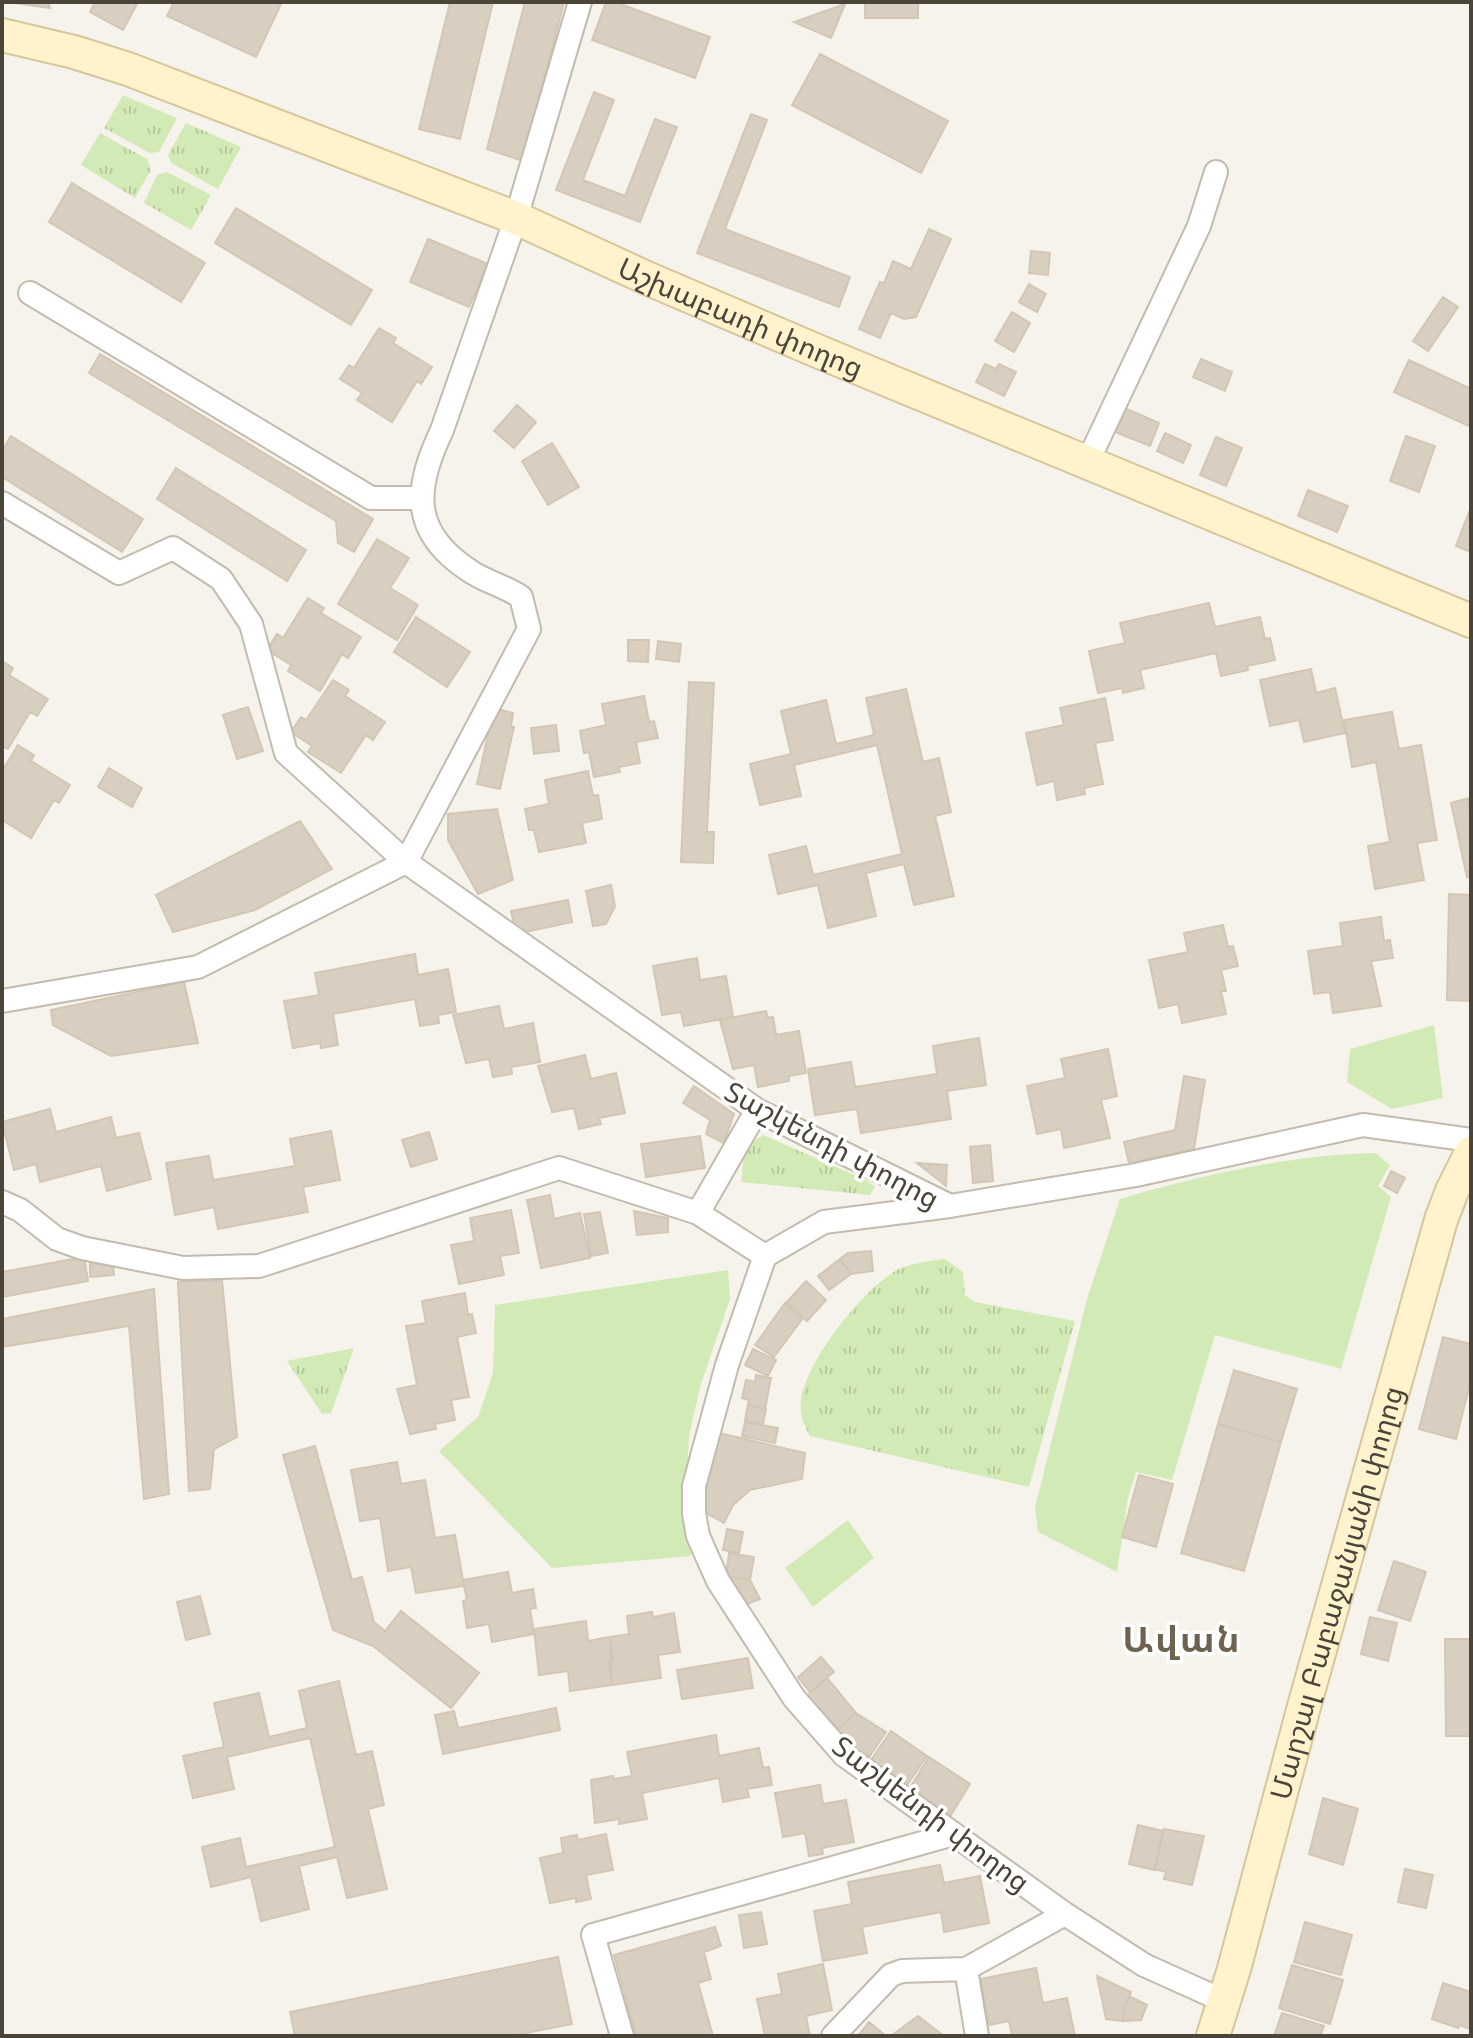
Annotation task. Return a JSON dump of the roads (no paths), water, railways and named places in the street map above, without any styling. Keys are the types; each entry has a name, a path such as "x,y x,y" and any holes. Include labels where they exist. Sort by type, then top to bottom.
{"street":[{"path":"2,1001 198,967 406,862 529,629 521,597 505,586 473,573 448,554 432,533 420,498 432,451 516,218 580,2"},
{"name":"Աշխաբադի փողոց","path":"2,35 128,69 516,218 663,286 1471,621"},
{"path":"1088,461 1199,226 1216,172"},
{"path":"30,293 371,498 420,498"},
{"name":"Տաշկենդի փողոց","path":"2,503 119,573 173,548 221,579 251,624 286,753 406,862 757,1110 950,1206"},
{"path":"698,1213 757,1110"},
{"path":"950,1206 1136,1175 1363,1125 1471,1140"},
{"name":"Մարշալ Բաբաջանյանի փողոց","path":"1213,2036 1441,1220 1471,1153"},
{"path":"2,1202 20,1210 57,1239 82,1248 183,1268 259,1266 559,1168 698,1213 765,1256"},
{"name":"Տաշկենդի փողոց","path":"950,1206 824,1222 765,1256 727,1365 699,1460 694,1486 698,1536 718,1581 794,1698 844,1755 1065,1914 1144,1965 1224,2001"},
{"path":"622,2036 593,1935 954,1834"},
{"path":"833,2036 891,1975 902,1971 966,1969 1065,1914"},
{"path":"966,1969 977,2036"}],"district":[{"name":"Ավան","path":"1182,1639"}]}
